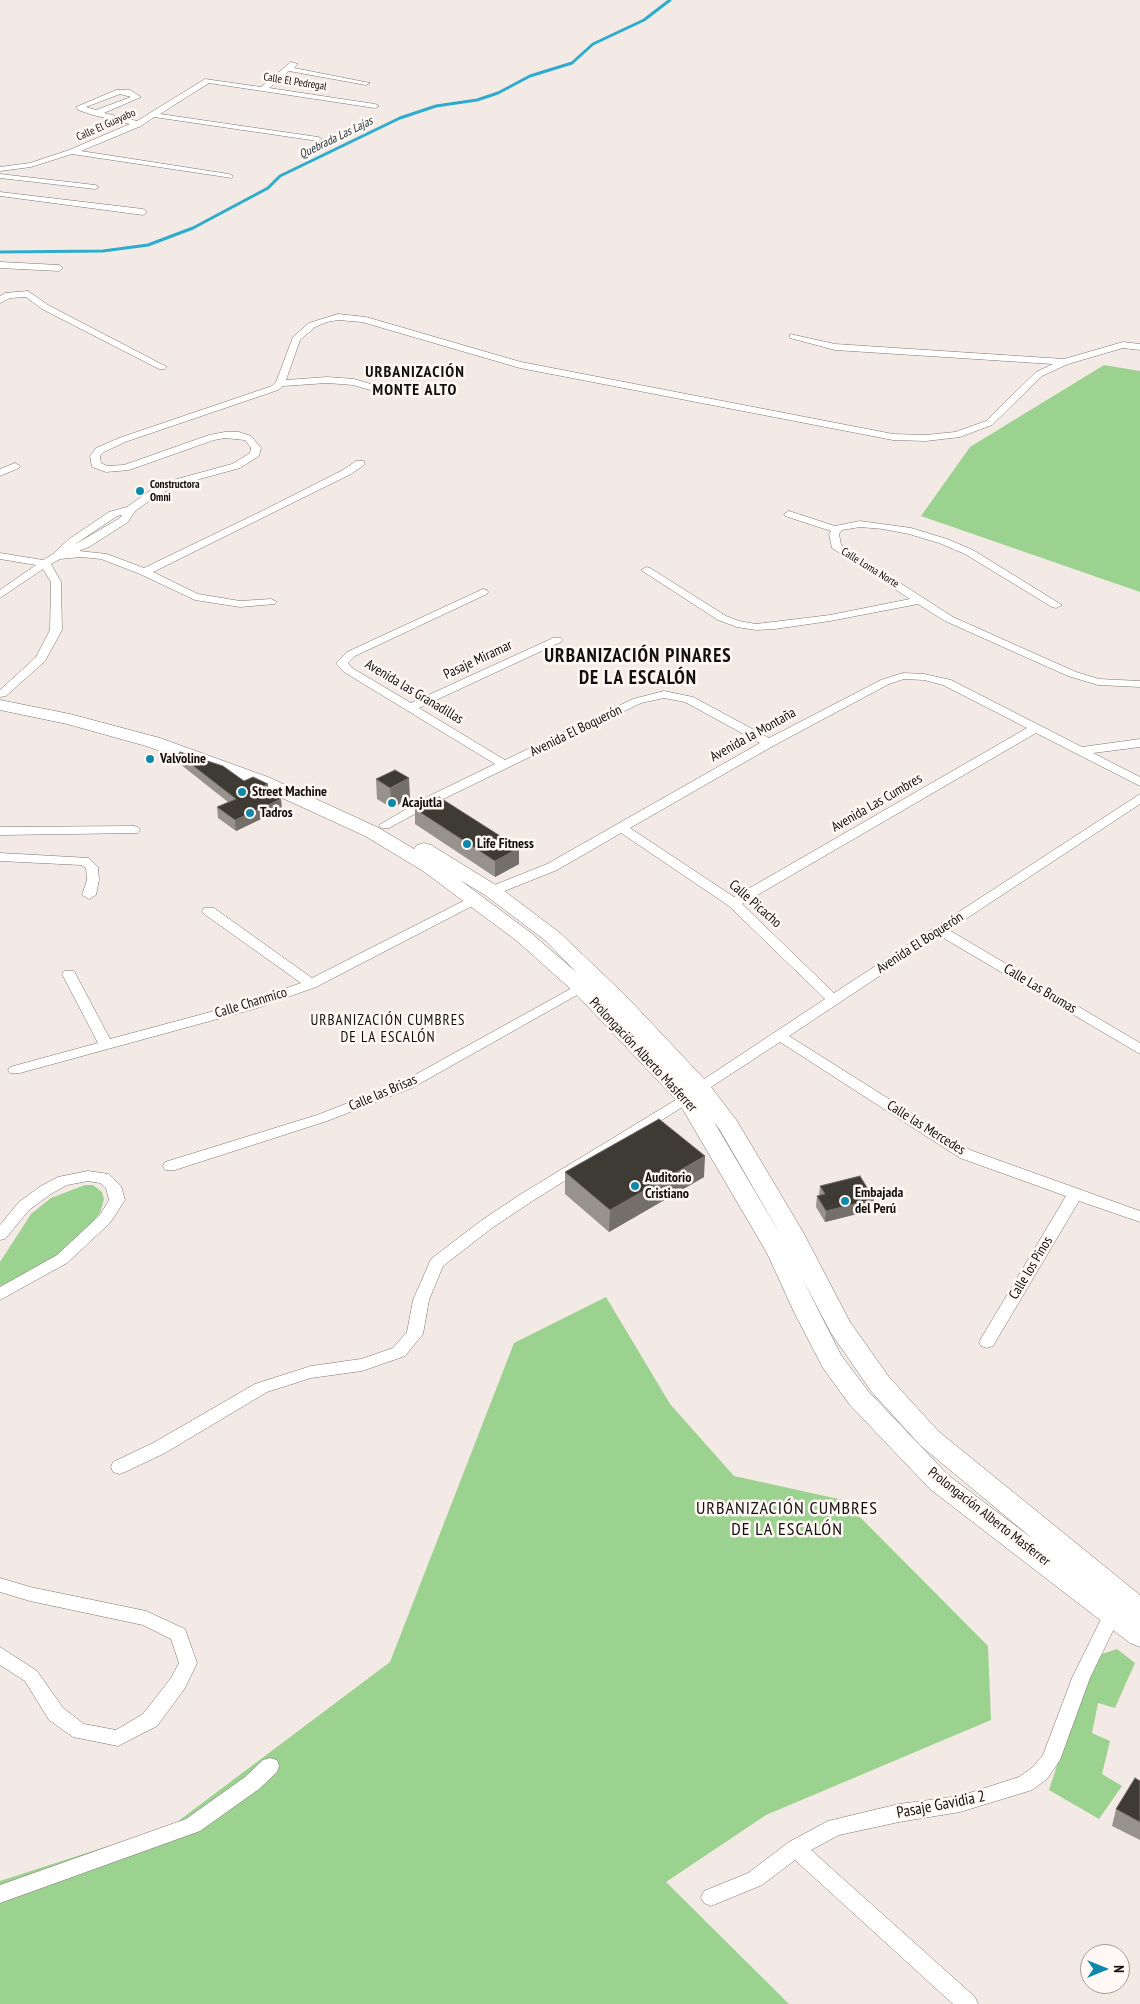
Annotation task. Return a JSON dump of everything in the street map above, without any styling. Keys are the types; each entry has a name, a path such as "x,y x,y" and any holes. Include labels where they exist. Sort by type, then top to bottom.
{"main road":[{"name":"Prolongación Alberto Masferrer","path":"1,697 80,710 166,736 262,770 321,794 385,825 483,895 524,937 581,987 728,1126 791,1232 840,1327 880,1384 929,1438 1140,1611"},
{"name":"Prolongación Alberto Masferrer","path":"1,697 120,733 260,781 372,832 553,937 617,1000 694,1093 701,1119 779,1253 806,1312 832,1362 859,1398 939,1482 1140,1636"}],"street":[{"path":"263,89 291,66 366,83"},
{"name":"Calle El Pedregal","path":"211,81 375,106"},
{"name":"Calle El Guayabo","path":"0,170 31,165 72,152 138,124 205,82 211,81"},
{"path":"96,113 135,98 137,95 124,91 80,107 96,113 138,124"},
{"path":"154,115 318,138"},
{"path":"72,152 229,176"},
{"path":"0,176 95,187"},
{"path":"0,194 143,212"},
{"path":"0,265 59,268"},
{"path":"0,300 8,295 28,294 45,307 162,366"},
{"path":"280,383 296,339 312,325 338,317 363,319 520,365 893,437 926,438 957,435 989,423 1039,374 1065,362 1123,345 1140,347"},
{"path":"793,336 834,347 1065,362"},
{"path":"0,595 57,556 78,549 105,533 124,520 131,509 166,486 240,464 255,454 256,448 248,438 239,435 212,437 125,468 115,469 106,469 96,465 95,456 100,450 176,421 264,392 280,383 327,380 354,382 394,394"},
{"path":"144,572 289,502 347,472 360,463"},
{"path":"0,473 15,466"},
{"path":"789,514 837,530"},
{"name":"Calle Loma Norte","path":"1056,605 969,552 943,541 882,526 860,524 839,526 834,534 836,546 860,564 922,600 949,619 1072,674 1098,682 1140,684"},
{"path":"57,556 80,554 103,556 144,572 196,597 240,604 271,602"},
{"path":"0,556 46,563"},
{"path":"1,697 41,660 56,630 56,582 46,563"},
{"path":"646,570 722,618 737,624 756,627 830,618 922,600"},
{"name":"Avenida las Granadillas","path":"483,592 351,654 342,663 348,670 505,765"},
{"name":"Pasaje Miramar","path":"411,707 556,640"},
{"name":"Avenida la Montaña","path":"483,895 552,867 769,743 885,682 903,676 924,677 947,682 1035,728"},
{"name":"Avenida El Boquerón","path":"385,825 431,800 638,701 664,694 689,699 769,743"},
{"path":"1035,728 1140,782"},
{"name":"Avenida Las Cumbres","path":"734,903 1035,728"},
{"path":"1082,751 1140,743"},
{"name":"Avenida El Boquerón","path":"119,1467 159,1448 262,1388 311,1372 362,1365 400,1352 415,1334 421,1300 436,1263 487,1224 694,1093 1140,798"},
{"name":"Calle Picacho","path":"622,828 734,903 815,980 833,1000"},
{"path":"0,830 134,830"},
{"path":"0,857 84,861 92,867 93,880 89,895"},
{"name":"Calle Chanmico","path":"15,1070 248,1006 311,984 483,895"},
{"path":"209,911 311,984"},
{"name":"Calle Las Brumas","path":"940,930 1140,1049"},
{"path":"68,974 106,1045"},
{"name":"Calle las Brisas","path":"170,1166 322,1118 407,1085 581,987"},
{"name":"Calle las Mercedes","path":"780,1036 965,1154 1140,1217"},
{"path":"0,1235 24,1206 46,1190 63,1181 88,1176 104,1178 113,1186 117,1200 105,1219 84,1240 62,1259 0,1294"},
{"name":"Calle los Pinos","path":"987,1342 1075,1194"},
{"path":"0,1585 30,1594 146,1618 179,1634 188,1664 178,1683 150,1720 118,1738 80,1731 56,1714 30,1676 0,1655"},
{"name":"Pasaje Gavidia 2","path":"711,1897 755,1878 796,1848 835,1827 899,1813 960,1804 1025,1784 1040,1773 1051,1760 1081,1678 1102,1630 1112,1614"},
{"path":"0,1894 193,1825 252,1783 270,1766"},
{"path":"796,1848 968,2004"}],"green space":[{"path":"1104,365 1140,371 1140,592 921,516 970,447"},
{"path":"85,1185 93,1185 102,1192 104,1199 100,1213 86,1231 50,1261 27,1275 0,1286 0,1262 31,1214 51,1198"},
{"path":"606,1297 670,1404 734,1476 843,1500 988,1646 991,1720 766,1815 666,1882 789,2004 0,2004 0,1881 173,1825 390,1662 514,1343"},
{"path":"1117,1649 1135,1663 1115,1708 1098,1703 1092,1733 1110,1741 1102,1774 1122,1786 1099,1819 1049,1790 1085,1680 1102,1654"}],"building":[{"path":"180,752 223,766 244,781 253,777 268,784 263,786 281,799 235,820 217,807 236,799 178,754"},
{"path":"395,770 409,778 390,788 376,779"},
{"path":"439,797 519,848 495,861 415,809"},
{"path":"659,1119 705,1156 610,1210 565,1172"},
{"path":"860,1176 874,1199 826,1211 817,1196 825,1194 820,1186"},
{"path":"1135,1778 1140,1781 1140,1822 1116,1809"}],"waterway":[{"name":"Quebrada Las Lajas","path":"0,252 103,251 148,245 193,228 268,188 280,176 400,118 436,106 477,100 498,93 530,76 572,63 593,44 644,20 670,0"}],"place":[{"name":"Constructora Omni","path":"140,491"},
{"name":"Valvoline","path":"150,759"},
{"name":"Street Machine","path":"242,792"},
{"name":"Acajutla","path":"392,803"},
{"name":"Tadros","path":"250,813"},
{"name":"Life Fitness","path":"467,844"},
{"name":"Auditorio Cristiano","path":"635,1186"},
{"name":"Embajada del Perú","path":"845,1201"}],"district":[{"name":"URBANIZACIÓN MONTE ALTO","path":"415,381"},
{"name":"URBANIZACIÓN PINARES DE LA ESCALÓN","path":"638,668"},
{"name":"URBANIZACIÓN CUMBRES DE LA ESCALÓN","path":"388,1030"},
{"name":"URBANIZACIÓN CUMBRES DE LA ESCALÓN","path":"787,1519"}]}
